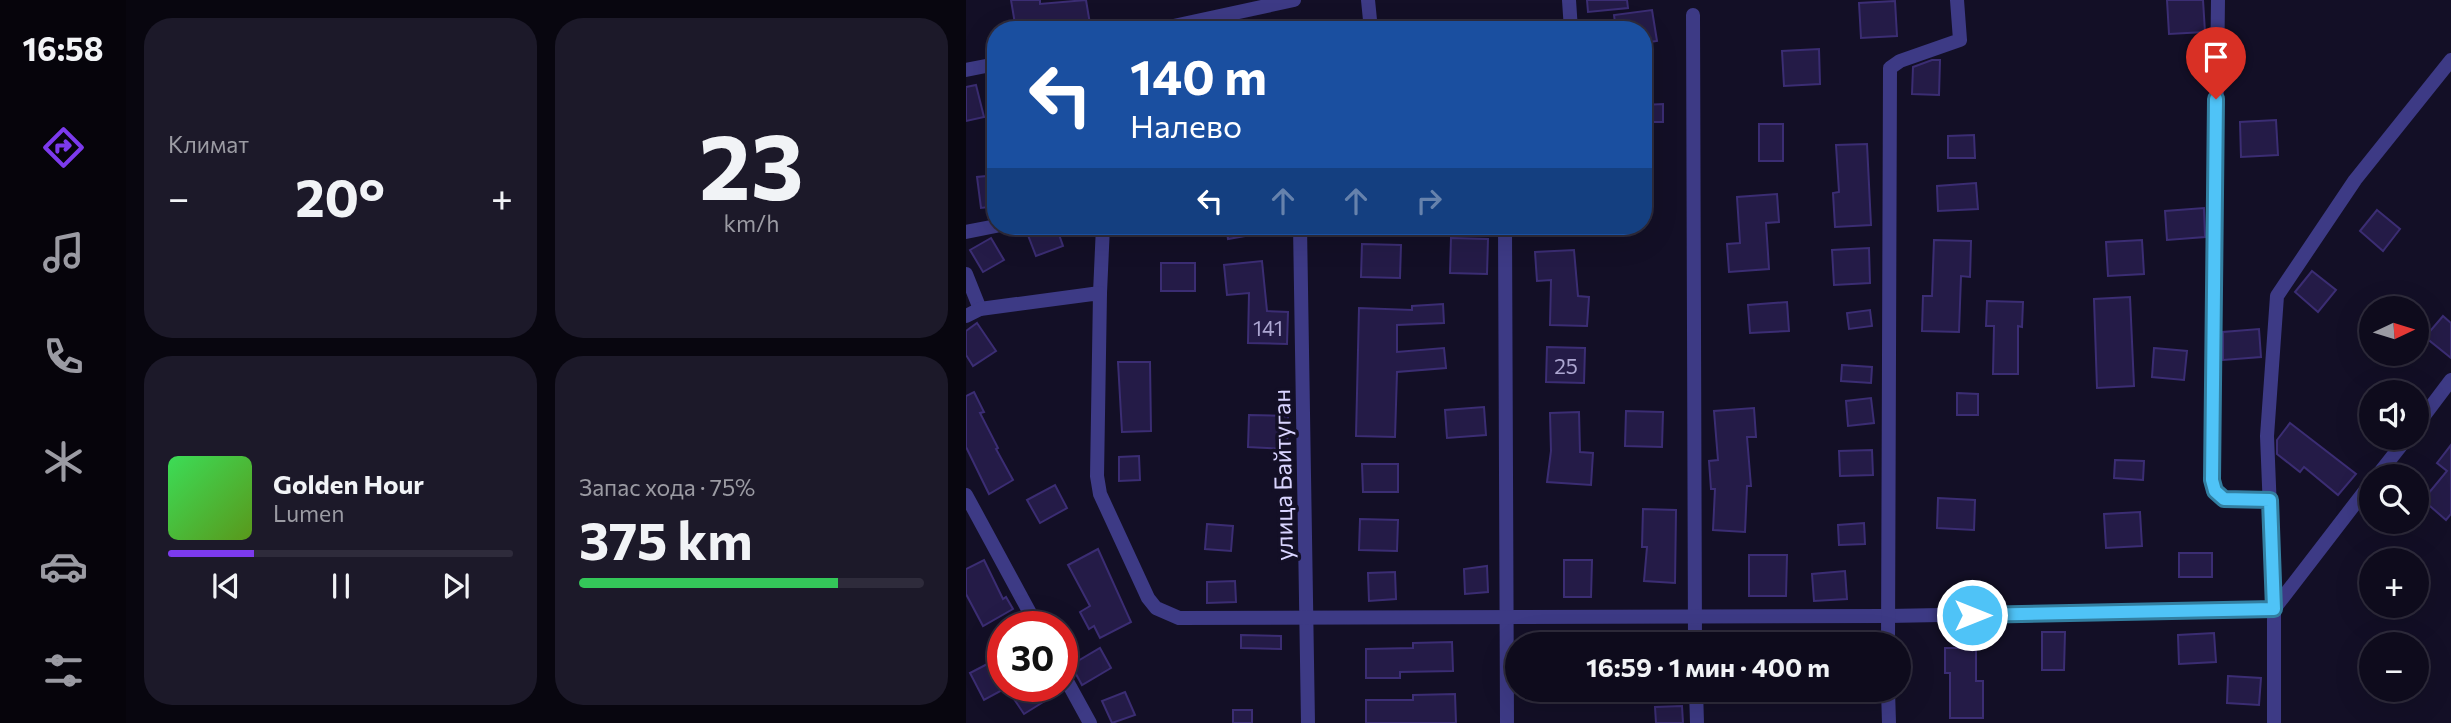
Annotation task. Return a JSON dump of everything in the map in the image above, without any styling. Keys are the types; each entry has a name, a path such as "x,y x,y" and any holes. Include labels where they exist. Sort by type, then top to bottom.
{"street":[{"path":"1197,21 1294,0"},
{"path":"1368,0 1370,21"},
{"path":"1569,0 1570,21"},
{"path":"1888,632 1890,68 1900,61 1960,40 1957,0"},
{"path":"2218,0 2212,480 2215,491 2224,499 2270,500"},
{"path":"1693,15 1695,632"},
{"path":"2274,723 2274,609 2267,436 2277,296 2355,180 2451,60"},
{"path":"966,71 987,66"},
{"path":"966,232 987,228"},
{"path":"1103,235 1097,476 1100,494 1148,598 1156,608 1180,618 1308,620 1888,616 2274,609"},
{"name":"улица Байтуган","path":"1300,235 1308,723"},
{"path":"1505,235 1507,723"},
{"path":"966,274 980,309"},
{"path":"966,316 980,309 1100,293"},
{"path":"2429,409 2451,380"},
{"path":"2386,464 2398,450"},
{"path":"966,495 1029,611"},
{"path":"2274,609 2359,499"},
{"path":"1078,701 1090,723"},
{"path":"1696,702 1697,723"},
{"path":"1888,702 1889,723"}],"building":[{"path":"1011,0 1040,0 1040,4 1086,0 1090,21 1014,21"},
{"path":"1587,0 1627,0 1628,8 1588,12"},
{"path":"2167,0 2203,0 2205,32 2169,34"},
{"path":"1895,1 1897,36 1861,38 1859,3"},
{"path":"1652,10 1657,41 1652,42 1652,21 1615,21 1614,15"},
{"path":"1819,49 1820,84 1784,86 1782,51"},
{"path":"1940,60 1939,95 1912,94 1913,67"},
{"path":"976,85 984,117 966,121 966,87"},
{"path":"1663,104 1663,122 1652,122 1652,105"},
{"path":"2276,120 2278,155 2241,157 2240,122"},
{"path":"1759,124 1783,124 1783,161 1759,161"},
{"path":"1974,135 1975,158 1948,158 1948,136"},
{"path":"1867,144 1871,225 1835,227 1833,193 1839,192 1836,145"},
{"path":"987,176 987,207 981,208 977,177"},
{"path":"1976,183 1978,209 1938,211 1937,186"},
{"path":"1777,194 1779,222 1766,223 1769,269 1729,272 1727,244 1740,243 1737,197"},
{"path":"2204,208 2205,237 2167,240 2165,211"},
{"path":"2377,210 2400,229 2383,251 2360,231"},
{"path":"1028,235 1059,235 1063,246 1036,256"},
{"path":"1227,235 1251,235 1228,239"},
{"path":"991,238 1004,260 983,272 970,250"},
{"path":"1451,238 1488,239 1487,274 1450,273"},
{"path":"1934,240 1971,241 1970,277 1961,276 1959,332 1922,331 1923,296 1932,296"},
{"path":"2142,240 2144,274 2108,276 2106,242"},
{"path":"1362,244 1401,245 1400,278 1361,277"},
{"path":"1869,248 1870,283 1834,285 1832,250"},
{"path":"1574,250 1578,296 1589,297 1587,326 1550,325 1551,280 1537,281 1535,252"},
{"path":"1262,261 1267,311 1288,312 1287,344 1248,343 1249,293 1227,295 1224,265"},
{"path":"1161,263 1195,263 1195,291 1161,291"},
{"path":"2312,271 2336,290 2318,312 2295,292"},
{"path":"2130,297 2134,386 2097,388 2094,299"},
{"path":"1987,301 2023,302 2022,327 2018,326 2018,374 1993,374 1994,326 1986,326"},
{"path":"1787,302 1789,331 1750,333 1748,305"},
{"path":"1443,304 1444,323 1397,325 1397,352 1444,348 1446,368 1397,372 1395,437 1356,436 1359,308 1412,310 1412,306"},
{"path":"1870,310 1872,326 1849,329 1847,313"},
{"path":"2443,316 2451,323 2451,358 2429,340 2429,332"},
{"path":"977,323 996,351 973,366 966,355 966,331"},
{"path":"2259,329 2261,357 2223,360 2223,332"},
{"path":"1547,347 1585,348 1584,383 1546,382"},
{"path":"2154,348 2187,351 2184,380 2152,377"},
{"path":"1118,362 1150,362 1151,431 1122,432"},
{"path":"1842,365 1872,367 1871,383 1841,381"},
{"path":"974,392 984,412 980,413 1013,480 989,494 966,447 966,396"},
{"path":"1957,393 1978,394 1978,415 1957,415"},
{"path":"1871,398 1874,423 1848,426 1846,401"},
{"path":"1484,407 1486,435 1447,438 1445,410"},
{"path":"1754,408 1756,437 1747,437 1751,486 1747,486 1745,532 1713,530 1715,489 1711,489 1709,461 1718,460 1714,411"},
{"path":"1626,411 1663,412 1662,447 1625,446"},
{"path":"1579,412 1580,452 1593,453 1591,485 1547,482 1551,451 1550,413"},
{"path":"1249,415 1288,416 1287,449 1248,447"},
{"path":"2290,423 2356,474 2338,495 2304,467 2300,472 2277,454 2277,440"},
{"path":"2451,445 2451,514 2446,520 2429,505 2429,493 2447,471 2437,463"},
{"path":"1872,450 1873,475 1840,476 1839,451"},
{"path":"1139,456 1140,480 1119,481 1119,457"},
{"path":"2115,460 2144,461 2143,480 2114,478"},
{"path":"1362,464 1398,464 1398,492 1363,492"},
{"path":"1055,485 1067,508 1040,523 1027,500"},
{"path":"1938,498 1975,500 1974,530 1937,528"},
{"path":"1643,509 1676,510 1675,583 1644,581 1647,547 1642,547"},
{"path":"2140,512 2142,546 2106,548 2104,514"},
{"path":"1360,519 1398,520 1397,551 1359,550"},
{"path":"1864,523 1865,544 1839,545 1838,525"},
{"path":"1207,524 1233,526 1231,551 1205,549"},
{"path":"1098,549 1131,622 1100,638 1094,626 1089,629 1080,612 1090,606 1068,565"},
{"path":"2179,553 2212,553 2212,577 2179,577"},
{"path":"1749,555 1787,555 1786,596 1749,596"},
{"path":"984,560 1003,599 1006,597 1013,609 987,611 987,624 983,626 966,594 966,569"},
{"path":"1564,560 1592,560 1591,597 1564,597"},
{"path":"1487,566 1488,592 1465,594 1464,569"},
{"path":"1845,571 1847,599 1814,601 1812,574"},
{"path":"1395,572 1396,599 1369,601 1368,573"},
{"path":"1235,581 1236,602 1207,603 1207,582"},
{"path":"2042,632 2065,632 2064,670 2042,670"},
{"path":"2214,633 2216,662 2179,664 2178,635"},
{"path":"1241,635 1281,636 1281,649 1241,648"},
{"path":"1452,642 1453,671 1400,672 1400,678 1366,678 1366,649 1413,648 1413,643"},
{"path":"1100,648 1111,668 1082,685 1078,678 1078,661"},
{"path":"1945,648 1976,648 1976,681 1983,681 1983,718 1950,718 1950,673 1945,673"},
{"path":"987,664 987,698 984,700 970,673"},
{"path":"2228,676 2261,678 2259,705 2227,703"},
{"path":"1125,692 1135,715 1112,723 1102,701"},
{"path":"1455,694 1456,723 1366,723 1366,700 1413,700 1413,695"},
{"path":"1016,702 1043,702 1024,714"},
{"path":"1682,706 1683,723 1656,723 1655,707"},
{"path":"1233,710 1252,710 1252,723 1233,723"}],"route":[{"path":"1972,615 2274,609 2270,500 2224,499 2215,491 2212,480 2216,99"}]}
